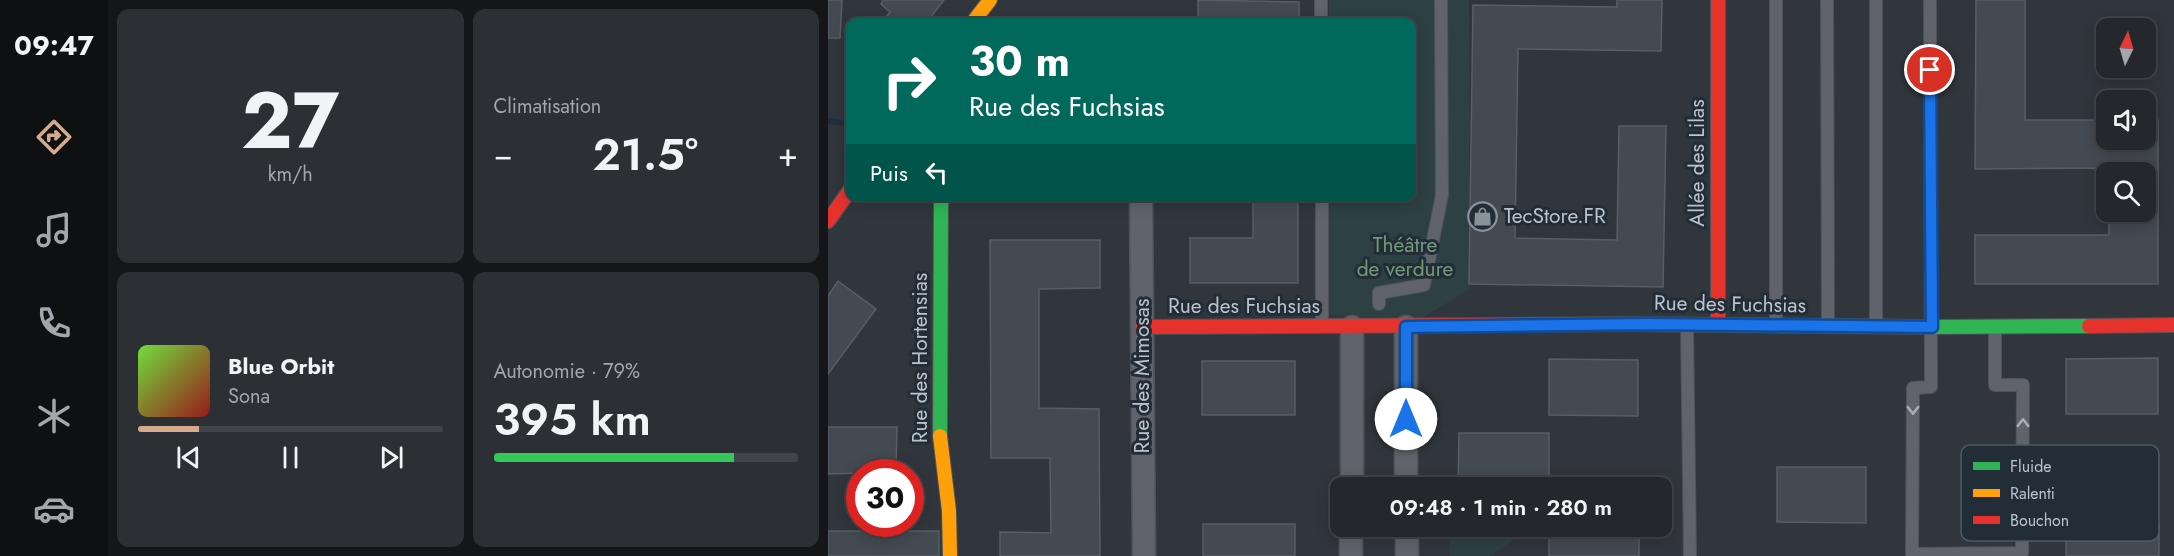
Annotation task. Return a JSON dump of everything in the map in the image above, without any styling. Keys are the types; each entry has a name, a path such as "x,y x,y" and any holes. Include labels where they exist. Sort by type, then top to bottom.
{"street":[{"path":"976,18 990,0"},
{"name":"Allée des Lilas","path":"1718,0 1718,325"},
{"path":"828,221 846,196"},
{"name":"Rue des Hortensias","path":"942,201 940,445 949,511 950,556"},
{"name":"Rue des Mimosas","path":"1142,201 1144,556"},
{"name":"Rue des Fuchsias","path":"1142,327 2174,326"},
{"path":"1352,327 1352,477"},
{"path":"1406,327 1406,477"},
{"path":"1351,556 1352,537"},
{"path":"1407,537 1407,556"}],"lane":[{"path":"1321,0 1321,18"},
{"path":"1379,304 1378,293 1424,285 1442,195 1441,0"},
{"path":"1776,0 1776,326"},
{"path":"1827,0 1827,326"},
{"path":"1876,0 1876,327"},
{"path":"1930,0 1931,387 1913,388 1912,554 2022,553 2022,541"},
{"path":"1322,201 1322,327"},
{"path":"1687,325 1690,556"},
{"path":"1995,327 1995,385 2023,385 2023,445"}],"green space":[{"name":"Théâtre de verdure","path":"1329,0 1469,0 1470,289 1422,318 1328,315 1328,201 1416,201 1416,18 1329,18"},
{"path":"1449,537 1516,537 1489,556 1450,556"}],"building":[{"path":"828,0 842,0 840,38 828,38"},
{"path":"883,0 944,0 930,18 885,18 890,12 881,4"},
{"path":"1198,0 1299,2 1299,18 1198,18"},
{"path":"1617,0 1662,0 1661,51 1518,49 1515,238 1617,240 1619,126 1666,126 1663,287 1469,284 1473,5 1617,7"},
{"path":"1976,0 2025,0 2025,120 2096,120 2096,150 2156,150 2156,120 2158,120 2158,284 1975,284 1975,235 2109,235 2109,222 2156,222 2156,162 2096,162 2096,168 1975,169"},
{"path":"1253,201 1298,201 1298,283 1190,283 1190,238 1253,238"},
{"path":"990,240 1100,240 1100,288 1039,289 1039,408 1099,409 1100,556 1000,556 1000,532 1051,533 1050,458 991,458"},
{"path":"838,281 876,309 828,374 828,296"},
{"path":"2158,358 2158,414 2066,414 2066,359"},
{"path":"1549,359 1638,360 1638,416 1549,415"},
{"path":"1202,361 1295,361 1295,415 1202,415"},
{"path":"828,427 897,427 896,459 846,459 846,473 828,474"},
{"path":"1459,433 1549,433 1549,477 1458,477"},
{"path":"1777,467 1866,467 1866,523 1777,522"},
{"path":"1203,524 1295,524 1295,556 1203,556"},
{"path":"828,531 846,531 846,537 924,537 924,531 939,531 939,556 828,556"},
{"path":"1549,537 1639,537 1639,556 1549,556"},
{"path":"2066,541 2159,541 2159,556 2066,556"}],"waterway":[{"path":"828,121 846,123"}],"traffic: fast":[{"path":"940,436 942,201"},
{"path":"1631,324 2089,326"}],"traffic: slow":[{"path":"976,18 990,0"},
{"path":"940,436 949,511 950,556"}],"traffic: jam":[{"path":"1718,0 1718,325"},
{"path":"828,221 846,196"},
{"path":"1142,327 1631,324"},
{"path":"2089,326 2174,325"}],"place":[{"name":"TecStore.FR","path":"1483,216"}],"route":[{"path":"1406,419 1406,327 1648,324 1932,327 1930,70"}]}
